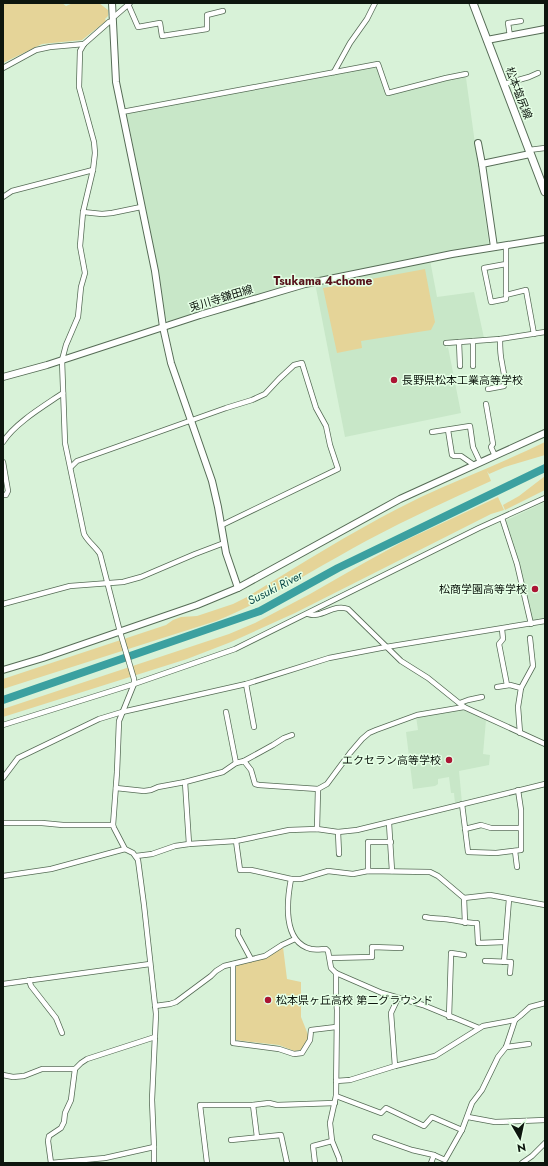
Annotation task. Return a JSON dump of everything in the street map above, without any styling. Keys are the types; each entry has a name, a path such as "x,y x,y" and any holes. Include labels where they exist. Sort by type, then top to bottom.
{"main road":[{"name":"松本塩尻線","path":"473,3 530,152 543,181 545,192"}],"street":[{"path":"112,3 115,71 155,271 170,364 212,481 222,525 224,543 238,588"},
{"path":"334,72 350,43 367,19 375,3"},
{"path":"120,4 123,9"},
{"path":"154,1163 152,1100 155,1006 144,905 138,860 136,856 125,849 113,825 118,727 134,681 100,554 98,549 87,539 84,534 65,443 62,360 66,345 78,317 81,287 86,273 80,246 83,212 93,170 95,153 94,142 79,87 80,51 84,44 129,4 138,27 160,23 162,36 207,29 207,15 223,11"},
{"path":"510,36 508,23 521,21"},
{"path":"487,40 545,29"},
{"path":"3,68 36,50 50,47 84,44"},
{"path":"122,112 378,64 388,94 466,74"},
{"path":"504,84 538,73"},
{"path":"478,143 494,247"},
{"path":"482,164 545,148"},
{"path":"3,197 12,191 93,170"},
{"path":"83,212 102,214 141,207"},
{"name":"兎川寺鎌田線","path":"3,377 31,370 163,327 305,284 494,247 545,239"},
{"path":"506,246 506,264 506,299 491,302 484,268 506,264"},
{"path":"506,295 526,290 534,334"},
{"path":"446,343 500,339 545,332"},
{"path":"488,389 504,386 505,382 500,339"},
{"path":"472,341 474,366"},
{"path":"459,342 460,366"},
{"path":"71,467 78,461 252,400 265,394 294,365 302,363 316,408 326,426 330,445 338,469 222,525"},
{"path":"3,442 8,434 63,393"},
{"path":"486,404 493,444 491,447 495,456"},
{"path":"432,432 470,426 473,448 480,462"},
{"path":"448,430 452,455 461,456 474,465"},
{"path":"3,670 121,634 238,588 400,499 545,433"},
{"path":"3,462 8,491 6,495 3,495"},
{"path":"3,725 134,681 236,649 470,533 545,498"},
{"path":"502,518 517,564 531,624"},
{"path":"3,604 70,586 123,582 142,577 224,543"},
{"path":"308,614 313,616 339,608 344,608 352,613 402,661 428,678 462,705 545,744"},
{"path":"3,778 18,758 99,720 122,712 246,684 329,658 386,647 545,621"},
{"path":"502,629 503,639 499,644 507,685"},
{"path":"520,733 518,707 522,688 533,666 530,638"},
{"path":"246,684 254,727"},
{"path":"497,687 510,685 522,688"},
{"path":"244,761 251,770 255,784 318,789 327,784 354,748 369,733 417,715 462,705 468,700 482,697"},
{"path":"226,712 236,763"},
{"path":"116,788 144,791 223,772 236,763 244,761 292,735"},
{"path":"185,782 189,844"},
{"path":"136,856 152,854 175,846 236,841 289,830 317,829 338,832 357,830 545,784"},
{"path":"317,829 318,789"},
{"path":"462,804 468,851 470,853 496,853 521,850 521,810 518,790"},
{"path":"389,822 392,871"},
{"path":"3,823 113,825"},
{"path":"465,829 481,825 491,828 520,828"},
{"path":"338,832 339,854"},
{"path":"236,841 240,870 264,872 302,879 328,871 353,874 368,871 430,872 438,876 464,898 465,923"},
{"path":"368,871 368,842 391,842"},
{"path":"3,876 51,869 125,849"},
{"path":"515,851 517,867"},
{"path":"291,878 287,902 292,934 303,945 310,949 326,949 330,958 331,968 336,973 382,993 423,1005 449,1017 478,1026 479,1028"},
{"path":"464,898 487,895 545,906"},
{"path":"504,962 509,899"},
{"path":"425,917 434,919 443,918 465,923 478,924 478,943 505,942"},
{"path":"238,931 238,935 251,959"},
{"path":"155,1006 176,1002 224,966 265,956 282,945 296,939"},
{"path":"330,958 372,957 372,948 401,948"},
{"path":"449,1017 451,955 452,953 464,955"},
{"path":"485,961 511,962 510,974"},
{"path":"3,984 150,964"},
{"path":"233,964 233,1043 279,1049 294,1054 302,1053 312,1036 311,1030 336,1027"},
{"path":"336,973 336,998 338,1010 336,1027 336,1096 330,1123 332,1141 340,1158 340,1163"},
{"path":"29,980 31,986 56,1018 62,1033"},
{"path":"395,1066 391,1013 398,998"},
{"path":"336,1081 350,1080 395,1066 435,1056 483,1026 515,1020 530,1006 545,1003"},
{"path":"375,1137 412,1150 434,1155 445,1160 462,1130 472,1103 482,1090 498,1057 506,1047 515,1020"},
{"path":"154,1148 105,1158 51,1163 48,1140 49,1136 61,1128 64,1122 65,1113 71,1100 75,1069 81,1063 87,1059 155,1037"},
{"path":"506,1047 529,1044"},
{"path":"3,1075 13,1077 24,1076 47,1069 75,1069"},
{"path":"336,1096 381,1113 386,1108 424,1126 432,1117 462,1130"},
{"path":"208,1163 200,1105 335,1103"},
{"path":"253,1104 257,1137"},
{"path":"468,1117 495,1122 545,1120"},
{"path":"231,1140 280,1135 287,1163"},
{"path":"315,1163 313,1146 332,1141"},
{"path":"522,1163 532,1156 545,1143"},
{"path":"431,1163 434,1155"}],"shaded area":[{"path":"3,3 62,3 66,6 73,3 99,3 108,10 108,16 105,19 106,21 82,40 42,44 3,63"},
{"path":"376,66 387,95 464,76 466,78 489,245 338,274 296,284 170,323 166,319 154,249 127,115 128,112"},
{"name":"長野県松本工業高等学校","path":"430,260 437,297 474,292 484,338 445,341 446,348 448,347 461,413 345,437 315,283"},
{"path":"425,269 435,322 431,330 361,341 362,348 337,353 323,288"},
{"path":"545,442 545,455 505,467 489,474 487,471 491,481 381,533 274,593 236,612 216,621 3,689 3,679 166,625 181,617 197,616 233,604 355,532 399,508"},
{"path":"545,476 545,490 505,510 503,505 519,496"},
{"path":"498,497 504,510 491,514 295,613 231,642 187,659 3,717 3,709 229,634 255,623 404,541"},
{"name":"松商学園高等学校","path":"545,502 545,620 533,622 505,521"},
{"name":"エクセラン高等学校","path":"461,709 486,720 483,754 490,755 489,765 459,771 462,803 455,804 454,793 451,793 449,777 438,779 438,784 435,786 413,789 406,732 418,730 416,716"},
{"name":"松本県ヶ丘高校 第二グラウンド","path":"283,947 287,979 301,982 301,1017 309,1037 301,1050 294,1051 279,1045 235,1040 234,966"}],"waterway":[{"name":"Susuki River","path":"3,700 260,611 338,568 545,468"}],"place":[{"name":"長野県松本工業高等学校","path":"394,380"},
{"name":"松商学園高等学校","path":"535,589"},
{"name":"エクセラン高等学校","path":"449,760"},
{"name":"松本県ヶ丘高校 第二グラウンド","path":"268,1000"}],"district":[{"name":"Tsukama 4-chome","path":"323,281"}]}
